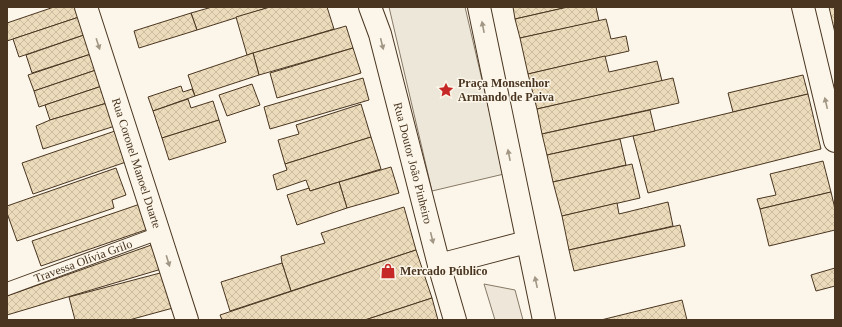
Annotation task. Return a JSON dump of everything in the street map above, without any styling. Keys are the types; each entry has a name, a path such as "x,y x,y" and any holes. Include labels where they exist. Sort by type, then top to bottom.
{"street":[{"name":"Rua Coronel Manoel Duarte","path":"86,7 187,320"},
{"name":"Rua Doutor João Pinheiro","path":"370,7 380,34 455,320"},
{"path":"479,7 544,320"},
{"path":"803,7 835,141"},
{"path":"440,265 527,242"}],"lane":[{"name":"Travessa Olívia Grilo","path":"7,289 160,233"}],"shaded area":[{"name":"Praça Monsenhor Armando de Paiva","path":"389,7 465,7 504,174 432,191"},
{"path":"484,284 515,290 523,320 495,320"}],"building":[{"path":"54,7 75,7 79,17 7,41 7,23"},
{"path":"212,7 270,7 197,30 191,13"},
{"path":"270,7 327,7 334,29 247,55 236,17"},
{"path":"513,7 568,7 515,19"},
{"path":"568,7 596,7 599,21 520,38 515,19"},
{"path":"829,7 835,7 835,33"},
{"path":"191,13 197,30 139,48 134,31"},
{"path":"79,17 84,35 19,57 13,39"},
{"path":"606,19 611,39 626,36 629,51 528,74 520,38"},
{"path":"346,26 353,48 259,75 253,53"},
{"path":"84,35 91,54 32,73 26,55"},
{"path":"353,48 361,73 277,98 270,73"},
{"path":"253,53 259,75 195,96 188,75"},
{"path":"91,54 96,70 34,91 28,75"},
{"path":"605,56 609,72 657,61 662,81 537,109 528,74"},
{"path":"96,70 102,86 39,107 34,91"},
{"path":"803,75 808,94 733,112 728,93"},
{"path":"363,78 369,100 270,129 264,107"},
{"path":"673,78 679,103 542,134 537,109"},
{"path":"252,84 260,105 227,116 219,95"},
{"path":"102,86 107,103 50,120 45,105"},
{"path":"181,86 183,92 192,89 195,96 153,111 148,97"},
{"path":"808,94 821,149 648,193 633,136"},
{"path":"188,99 191,108 213,101 219,120 162,138 153,111"},
{"path":"107,103 115,126 43,149 36,126 50,120"},
{"path":"361,104 371,137 285,164 278,140 299,134 296,125"},
{"path":"650,110 655,131 547,155 542,134"},
{"path":"219,120 226,142 169,160 162,138"},
{"path":"115,131 126,162 33,194 22,163"},
{"path":"371,137 381,169 310,191 306,180 277,190 273,175 287,170 285,164"},
{"path":"620,139 626,165 553,182 547,155"},
{"path":"823,161 831,192 760,209 757,199 776,195 770,174"},
{"path":"632,164 640,198 562,216 553,182"},
{"path":"391,167 399,193 347,208 339,182"},
{"path":"116,168 126,195 112,200 114,208 17,241 7,213 7,206"},
{"path":"339,182 347,208 297,225 287,195 309,188 310,191"},
{"path":"831,192 835,209 835,230 769,246 760,209"},
{"path":"146,202 154,227 41,266 32,241"},
{"path":"668,202 673,226 569,250 562,216 617,203 619,214"},
{"path":"404,207 416,250 291,291 281,256 325,243 321,233"},
{"path":"680,225 685,246 574,271 569,250"},
{"path":"157,243 165,268 7,315 7,296"},
{"name":"Mercado Público","path":"416,250 432,298 365,320 222,320 220,315"},
{"path":"282,263 291,291 230,311 221,282"},
{"path":"835,268 835,286 816,291 811,275"},
{"path":"164,272 173,308 129,320 75,320 69,297"},
{"path":"432,298 438,320 365,320"},
{"path":"682,300 687,320 601,320"}],"place":[{"name":"Praça Monsenhor Armando de Paiva","path":"446,90"},
{"name":"Mercado Público","path":"388,271"}]}
